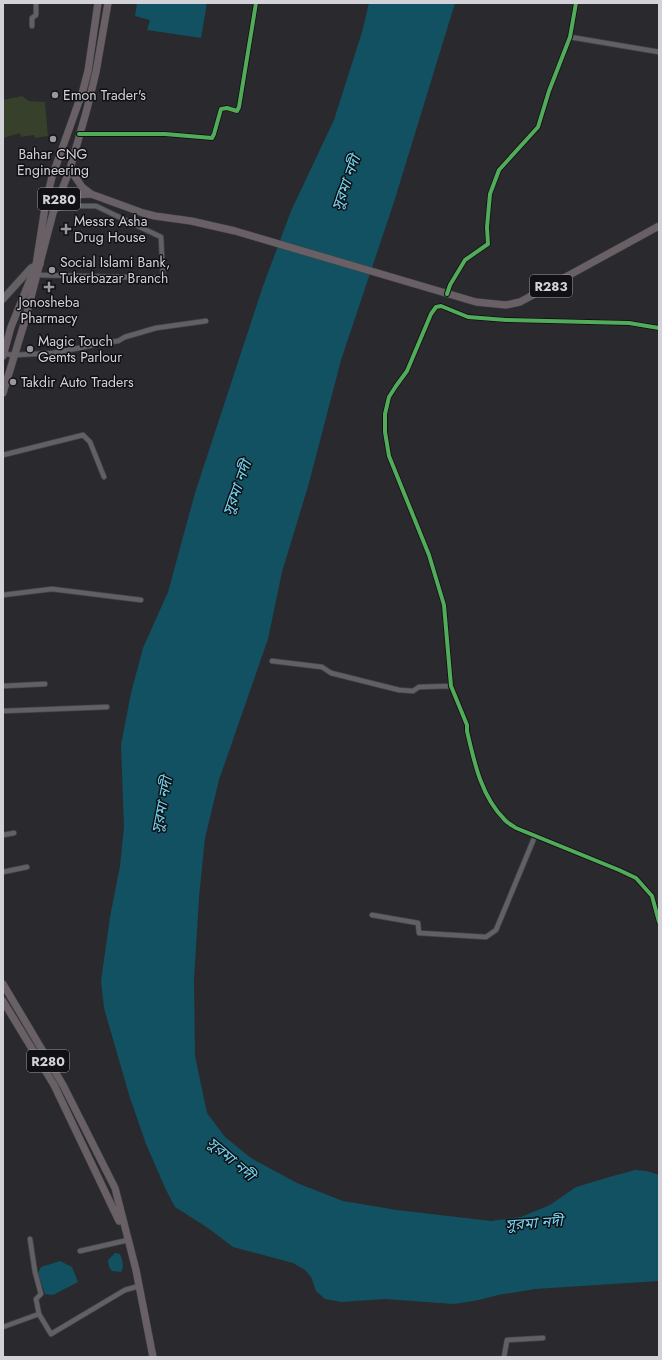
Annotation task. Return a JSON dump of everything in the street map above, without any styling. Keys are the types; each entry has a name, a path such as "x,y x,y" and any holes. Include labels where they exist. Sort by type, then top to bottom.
{"main road":[{"name":"R280","path":"3,393 38,275 46,200 52,177 83,90 88,71 98,3"},
{"name":"R280","path":"3,355 12,328 38,265 55,209 70,168 96,72 108,3"},
{"path":"70,168 82,187 91,194"},
{"path":"52,177 65,182"},
{"path":"58,200 74,194 91,194"},
{"name":"R283","path":"91,194 155,216 191,221 235,231 476,302 506,305 520,302 659,226"},
{"path":"3,299 31,268 38,265"},
{"path":"12,328 22,331"},
{"name":"R280","path":"3,984 63,1085 114,1188 139,1286 153,1357"},
{"name":"R280","path":"3,1001 6,1011 54,1085 128,1240"}],"street":[{"path":"32,26 32,18 36,15 36,3"},
{"path":"79,134 165,134 212,138 221,109 227,108 237,111 239,107 256,3"},
{"path":"447,294 450,285 465,260 488,244 487,227 490,194 499,170 538,126 549,91 570,37 576,3"},
{"path":"570,37 659,52"},
{"path":"38,275 163,278 161,236 96,206 68,206 55,209"},
{"path":"659,328 629,323 506,320 468,317 441,306 436,307 431,314 407,371 389,397 385,414 384,432 389,456 429,556 444,605 451,686 467,725 470,745 483,786 496,810 505,821 516,828 636,878 652,896 659,921"},
{"path":"3,355 53,352 79,348 118,341 125,337 156,328 206,321"},
{"path":"3,455 83,435 90,442 104,477"},
{"path":"3,595 52,588 141,600"},
{"path":"272,661 322,667 331,673 398,690 413,691 419,687 451,686"},
{"path":"3,686 45,684"},
{"path":"3,711 107,707"},
{"path":"3,835 14,833"},
{"path":"372,915 418,923 419,933 486,937 496,930 535,836"},
{"path":"3,872 27,867"},
{"path":"30,1239 35,1272 41,1294 36,1299 39,1314 51,1334 125,1290 139,1286"},
{"path":"80,1250 128,1240"},
{"path":"3,1327 39,1314"},
{"path":"504,1357 507,1340 543,1338"}],"green space":[{"path":"22,96 29,101 45,102 48,136 35,138 34,135 21,137 20,133 3,138 3,100"}],"water":[{"path":"137,3 207,3 201,38 147,30 150,20 135,16"},
{"name":"সুরমা নদী","path":"369,3 455,3 394,202 341,360 309,483 282,572 268,639 219,780 205,838 199,897 194,980 195,1056 207,1113 225,1137 251,1158 297,1183 343,1201 397,1210 491,1221 521,1217 550,1205 576,1187 635,1170 647,1171 659,1175 659,1281 535,1289 454,1304 385,1299 341,1302 325,1299 316,1291 311,1277 305,1270 293,1263 233,1247 208,1228 175,1207 146,1144 130,1098 104,1008 101,981 110,917 120,866 124,827 121,745 131,693 143,648 168,592 195,493 263,286 291,211 334,120 362,32"},
{"path":"115,1253 120,1254 122,1258 123,1265 121,1272 112,1271 109,1267 108,1260"},
{"path":"60,1261 72,1267 78,1282 53,1295 45,1294 38,1273 41,1267"}],"cycle path":[{"path":"79,134 165,134 212,138 221,109 227,108 237,111 239,107 256,3"},
{"path":"447,294 450,285 465,260 488,244 487,227 490,194 499,170 538,127 549,91 570,37 576,3"},
{"path":"659,328 629,323 506,320 468,317 441,306 436,307 431,314 407,371 389,397 385,414 385,432 389,456 429,555 444,605 451,686 467,725 467,731 476,766 484,789 496,810 508,823 516,828 636,878 652,896 659,922"}],"place":[{"name":"Emon Trader's","path":"55,95"},
{"name":"Bahar CNG Engineering","path":"53,139"},
{"name":"Messrs Asha Drug House","path":"66,229"},
{"name":"Social Islami Bank, Tukerbazar Branch","path":"52,270"},
{"name":"Jonosheba Pharmacy","path":"49,287"},
{"name":"Magic Touch Gemts Parlour","path":"30,349"},
{"name":"Takdir Auto Traders","path":"13,382"}]}
